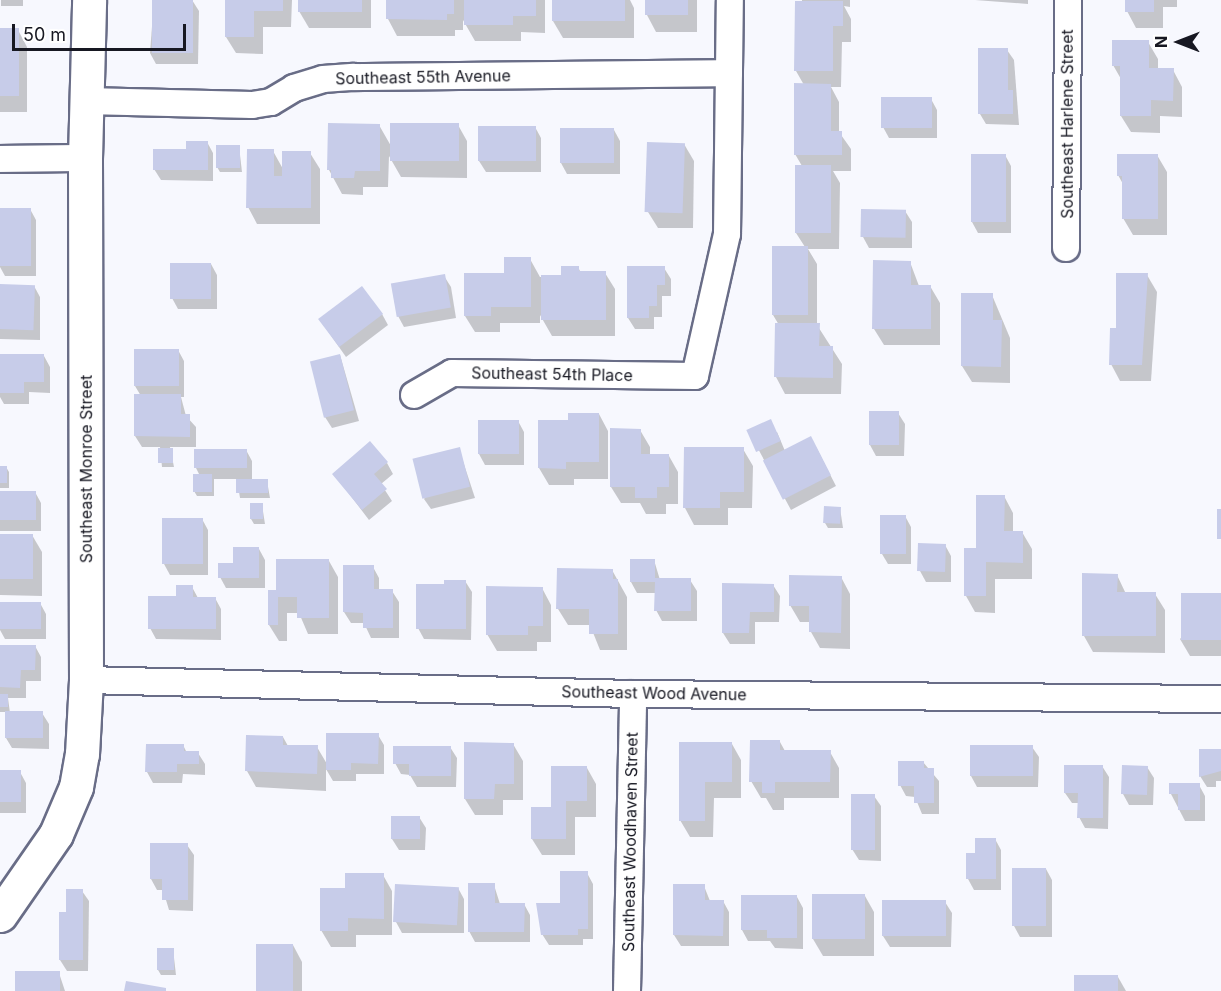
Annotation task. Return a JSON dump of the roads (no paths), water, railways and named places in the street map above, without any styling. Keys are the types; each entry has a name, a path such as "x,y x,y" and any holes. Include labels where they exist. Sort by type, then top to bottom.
{"street":[{"name":"Southeast Monroe Street","path":"0,915 34,871 67,812 82,754 86,680 85,158 90,0"},
{"path":"729,73 730,0"},
{"name":"Southeast Harlene Street","path":"1066,248 1068,0"},
{"name":"Southeast 55th Avenue","path":"86,101 252,105 272,102 294,88 323,79 354,77 729,73"},
{"name":"Southeast 54th Place","path":"414,395 452,373 695,376 727,234 729,73"},
{"path":"0,159 85,158"},
{"name":"Southeast Wood Avenue","path":"86,680 633,694 1221,699"},
{"name":"Southeast Woodhaven Street","path":"627,991 633,694"}]}
